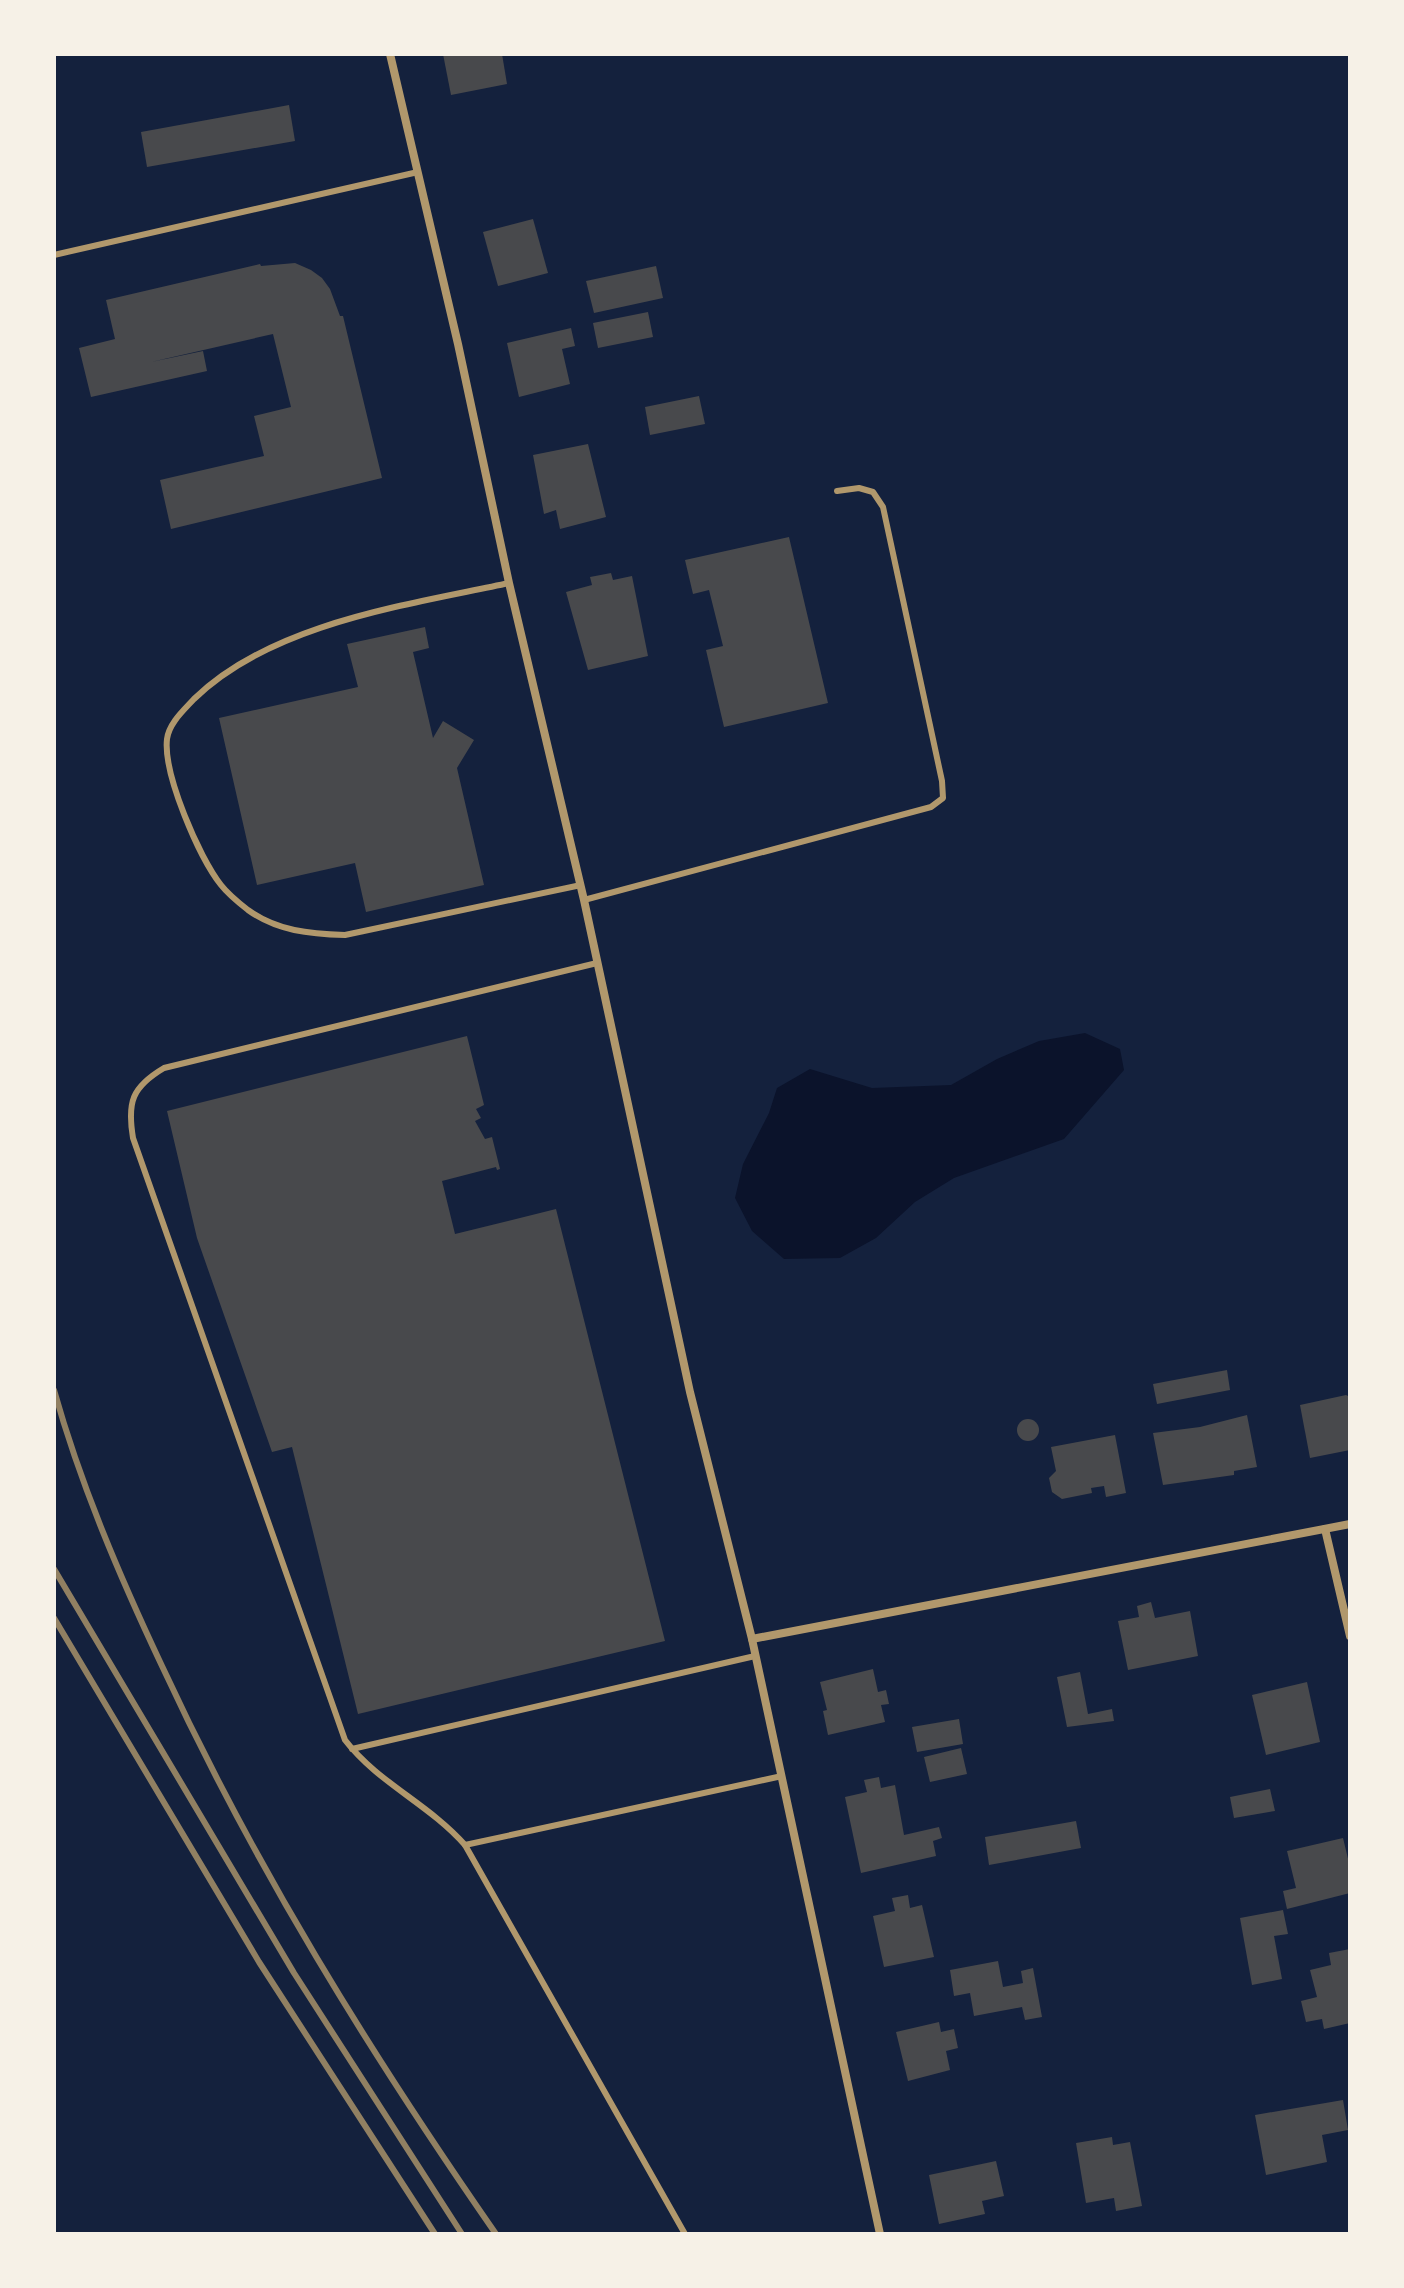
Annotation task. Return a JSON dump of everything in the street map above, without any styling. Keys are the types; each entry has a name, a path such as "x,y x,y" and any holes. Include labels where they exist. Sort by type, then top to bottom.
{"street":[{"path":"390,54 458,344 509,583 581,885 690,1392 752,1639 880,2234"},
{"path":"752,1639 1350,1524"},
{"path":"1325,1529 1350,1636"}],"lane":[{"path":"54,255 418,172"},
{"path":"584,900 931,807 943,798 942,781 883,507 873,492 859,488 837,491"},
{"path":"509,583 346,620 303,635 238,666 197,696 178,716 167,736 169,766 188,821 205,859 222,886 248,910 278,927 309,934 345,935 581,885"},
{"path":"597,963 164,1068 146,1079 134,1095 129,1115 133,1138 345,1740 391,1786 448,1825 465,1845 685,2234"},
{"path":"352,1749 755,1656"},
{"path":"465,1845 782,1776"}],"water":[{"path":"1085,1033 1120,1049 1124,1070 1064,1139 954,1178 915,1202 876,1238 840,1258 784,1259 752,1231 735,1198 743,1164 769,1113 777,1088 810,1069 872,1088 951,1085 997,1059 1039,1041"}],"building":[{"path":"443,54 502,54 507,84 451,95"},
{"path":"289,105 295,141 147,167 141,132"},
{"path":"533,219 548,273 498,286 483,232"},
{"path":"295,263 322,278 330,289 340,316 343,316 382,478 171,529 160,480 264,456 254,416 291,407 273,334 151,362 203,351 207,371 91,397 79,348 115,339 106,300 260,264"},
{"path":"656,266 663,298 594,313 586,281"},
{"path":"648,312 653,337 598,348 593,323"},
{"path":"571,328 575,346 562,349 570,384 519,397 507,343"},
{"path":"699,396 705,424 650,435 645,407"},
{"path":"588,444 606,517 560,529 556,510 544,514 533,455"},
{"path":"789,537 828,703 724,727 706,650 723,646 709,590 693,594 685,560"},
{"path":"611,573 613,580 632,576 648,656 588,670 566,592 592,585 590,577"},
{"path":"425,627 429,648 413,652 433,738 443,721 474,740 457,768 484,885 366,912 355,863 257,885 219,718 358,687 347,644"},
{"path":"467,1036 484,1105 476,1109 481,1118 475,1121 485,1139 492,1137 500,1169 496,1167 442,1181 455,1234 556,1209 665,1641 358,1714 292,1447 272,1452 197,1238 167,1111"},
{"path":"1227,1370 1230,1390 1157,1404 1153,1384"},
{"path":"1346,1395 1350,1397 1350,1450 1310,1458 1300,1405"},
{"path":"1247,1415 1257,1467 1234,1471 1234,1475 1163,1485 1153,1433 1200,1427"},
{"path":"1028,1419 1036,1422 1039,1430 1036,1438 1028,1441 1020,1438 1017,1430 1020,1422"},
{"path":"1115,1435 1126,1493 1106,1497 1104,1486 1091,1488 1092,1493 1062,1499 1052,1492 1049,1478 1056,1471 1051,1447"},
{"path":"1151,1602 1155,1618 1190,1611 1198,1656 1128,1670 1118,1621 1139,1617 1137,1606"},
{"path":"873,1669 878,1692 886,1690 889,1704 881,1705 885,1722 828,1735 823,1711 827,1710 820,1682"},
{"path":"1080,1672 1088,1714 1112,1709 1114,1721 1067,1727 1057,1677"},
{"path":"1307,1682 1320,1742 1266,1755 1252,1695"},
{"path":"959,1719 963,1744 917,1752 912,1727"},
{"path":"961,1748 967,1774 930,1782 924,1757"},
{"path":"879,1777 881,1788 895,1785 904,1835 939,1827 942,1838 933,1841 936,1856 861,1873 845,1797 867,1792 864,1780"},
{"path":"1270,1789 1275,1811 1234,1818 1230,1797"},
{"path":"1076,1821 1081,1848 989,1865 985,1837"},
{"path":"1343,1838 1350,1867 1350,1893 1287,1909 1283,1891 1296,1888 1287,1851"},
{"path":"908,1895 910,1908 922,1905 934,1957 884,1967 873,1916 895,1911 892,1898"},
{"path":"1283,1910 1288,1934 1274,1936 1282,1979 1252,1985 1240,1918"},
{"path":"1350,1949 1350,2023 1324,2029 1322,2019 1306,2022 1301,2001 1317,1997 1310,1970 1331,1965 1329,1953"},
{"path":"998,1961 1003,1987 1023,1983 1021,1971 1033,1968 1042,2017 1025,2020 1022,2007 974,2016 970,1993 954,1996 950,1970"},
{"path":"939,2022 941,2032 954,2029 958,2048 946,2051 950,2070 908,2081 896,2032"},
{"path":"1343,2100 1348,2130 1322,2135 1327,2162 1266,2175 1255,2115"},
{"path":"1112,2137 1113,2145 1130,2142 1142,2206 1116,2211 1114,2198 1086,2203 1076,2143"},
{"path":"996,2161 1004,2196 982,2201 985,2214 939,2224 929,2175"}],"railway":[{"path":"54,1390 76,1461 116,1565 236,1815 359,2027 496,2234"},
{"path":"54,1569 294,1973 462,2234"},
{"path":"54,1618 259,1962 435,2234"}]}
